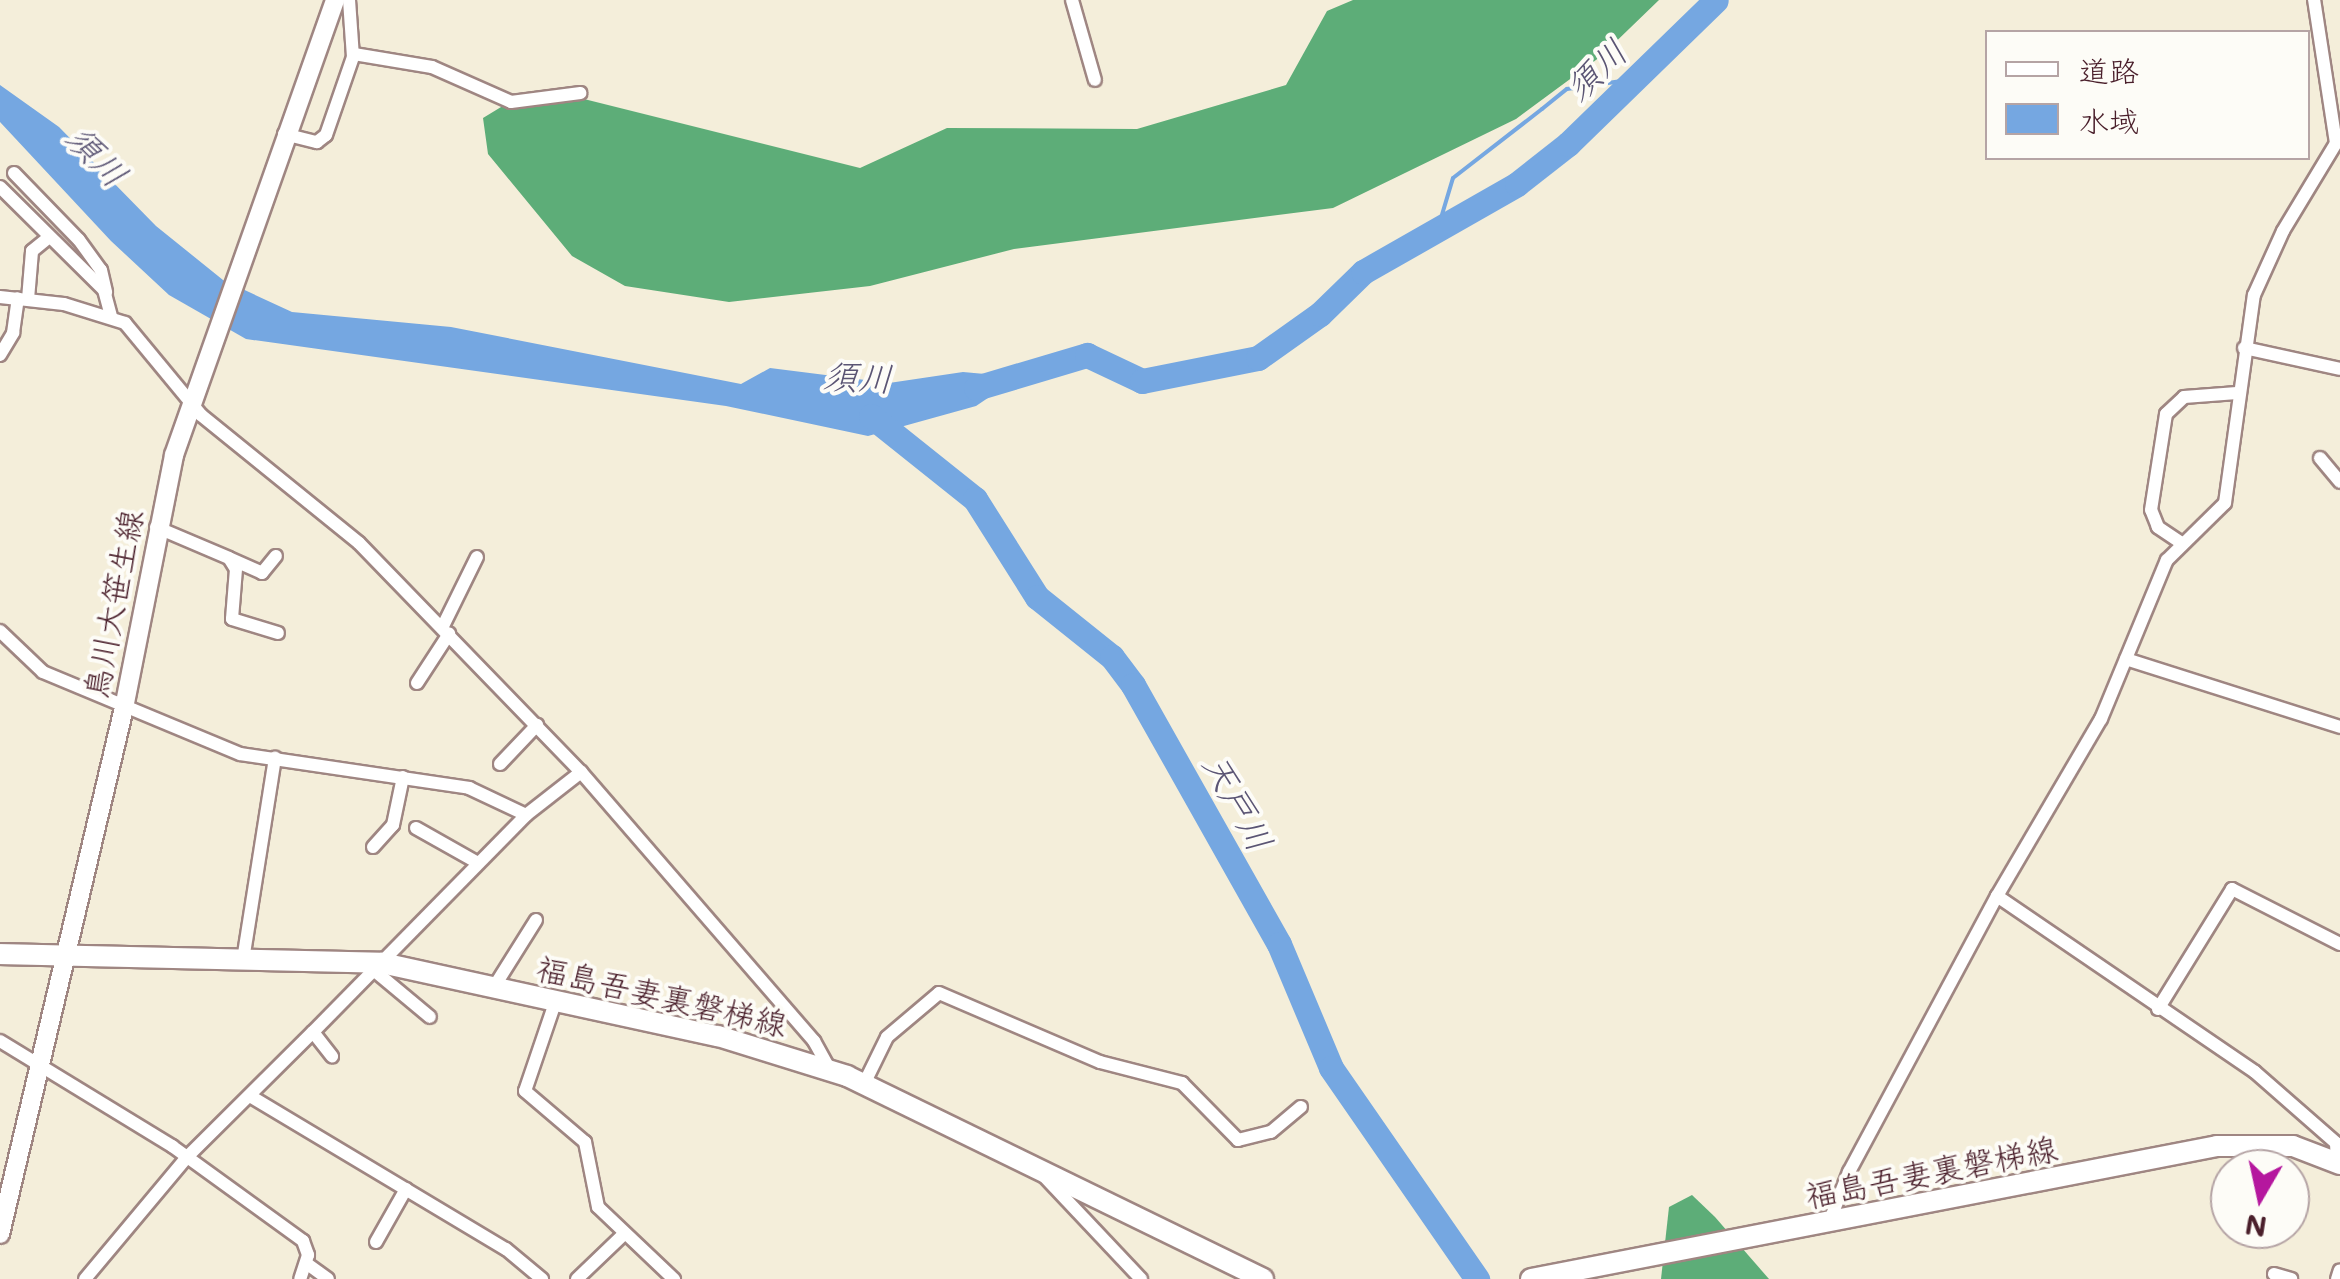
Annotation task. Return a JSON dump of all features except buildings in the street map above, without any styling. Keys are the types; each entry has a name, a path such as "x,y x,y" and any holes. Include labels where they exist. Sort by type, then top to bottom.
{"main road":[{"name":"福島吾妻裏磐梯線","path":"0,954 379,967 556,1000 830,1070 1041,1168 1263,1279"},
{"name":"福島吾妻裏磐梯線","path":"1531,1279 2217,1146 2294,1146 2338,1163"}],"street":[{"name":"鳥川大笹生線","path":"0,1234 36,1068 124,708 156,528 207,352 335,0"},
{"path":"282,138 323,139 354,54 349,0"},
{"path":"1072,0 1095,80"},
{"path":"1830,1220 1849,1172 1997,896 2094,732 2180,542 2226,503 2244,348 2261,278 2338,139 2314,0"},
{"path":"354,54 432,67 511,102 580,92"},
{"path":"14,173 101,270 110,317"},
{"path":"0,187 108,299"},
{"path":"0,355 13,333 24,298 32,251 48,237"},
{"path":"0,297 24,298 126,323 190,403 359,543 537,725 814,1041 830,1070"},
{"path":"2244,348 2340,369"},
{"path":"2180,542 2158,527 2151,510 2166,414 2184,398 2237,393"},
{"path":"2320,458 2340,482"},
{"path":"156,528 262,573 276,556"},
{"path":"417,684 446,631 476,557"},
{"path":"229,558 236,569 232,619 278,633"},
{"path":"0,631 43,672 240,754 468,788 526,815"},
{"path":"2126,659 2340,728"},
{"path":"500,764 537,725"},
{"path":"242,960 275,758"},
{"path":"85,1279 186,1158 526,815 581,772"},
{"path":"373,846 393,825 403,777"},
{"path":"416,828 478,863"},
{"path":"2158,1010 2232,889 2340,944"},
{"path":"1997,896 2158,1010 2255,1072 2336,1143 2338,1163"},
{"path":"494,987 536,920"},
{"path":"379,967 430,1017"},
{"path":"864,1084 887,1037 939,994 1100,1062 1182,1083 1238,1140 1271,1132 1301,1107"},
{"path":"556,1000 525,1091 585,1142 598,1207 674,1279"},
{"path":"313,1032 332,1056"},
{"path":"0,1042 36,1068 186,1158 304,1242 306,1264 300,1279"},
{"path":"250,1096 506,1248 542,1279"},
{"path":"1041,1168 1141,1279"},
{"path":"376,1242 406,1189"},
{"path":"578,1279 625,1233"},
{"path":"306,1264 328,1279"},
{"path":"2274,1274 2292,1279"}],"green space":[{"path":"1353,0 1659,0 1600,57 1516,119 1333,208 1014,249 870,286 729,302 625,286 572,256 488,154 483,118 506,104 576,97 860,168 947,128 1137,129 1286,85 1327,11"},
{"path":"1692,1195 1769,1279 1661,1279 1669,1207"}],"water":[{"path":"0,85 59,127 156,226 223,280 292,312 451,327 741,384 770,368 889,383 963,372 1019,377 976,406 868,436 726,406 246,339 169,295 111,241 0,122"}],"waterway":[{"name":"須川","path":"976,388 1087,355 1142,381 1258,358 1320,314 1363,272 1517,184 1568,144 1716,0"},
{"path":"1438,228 1453,178 1567,89 1635,79"},
{"name":"天戸川","path":"871,416 975,499 1037,597 1112,657 1133,685 1279,944 1331,1068 1477,1279"}]}
